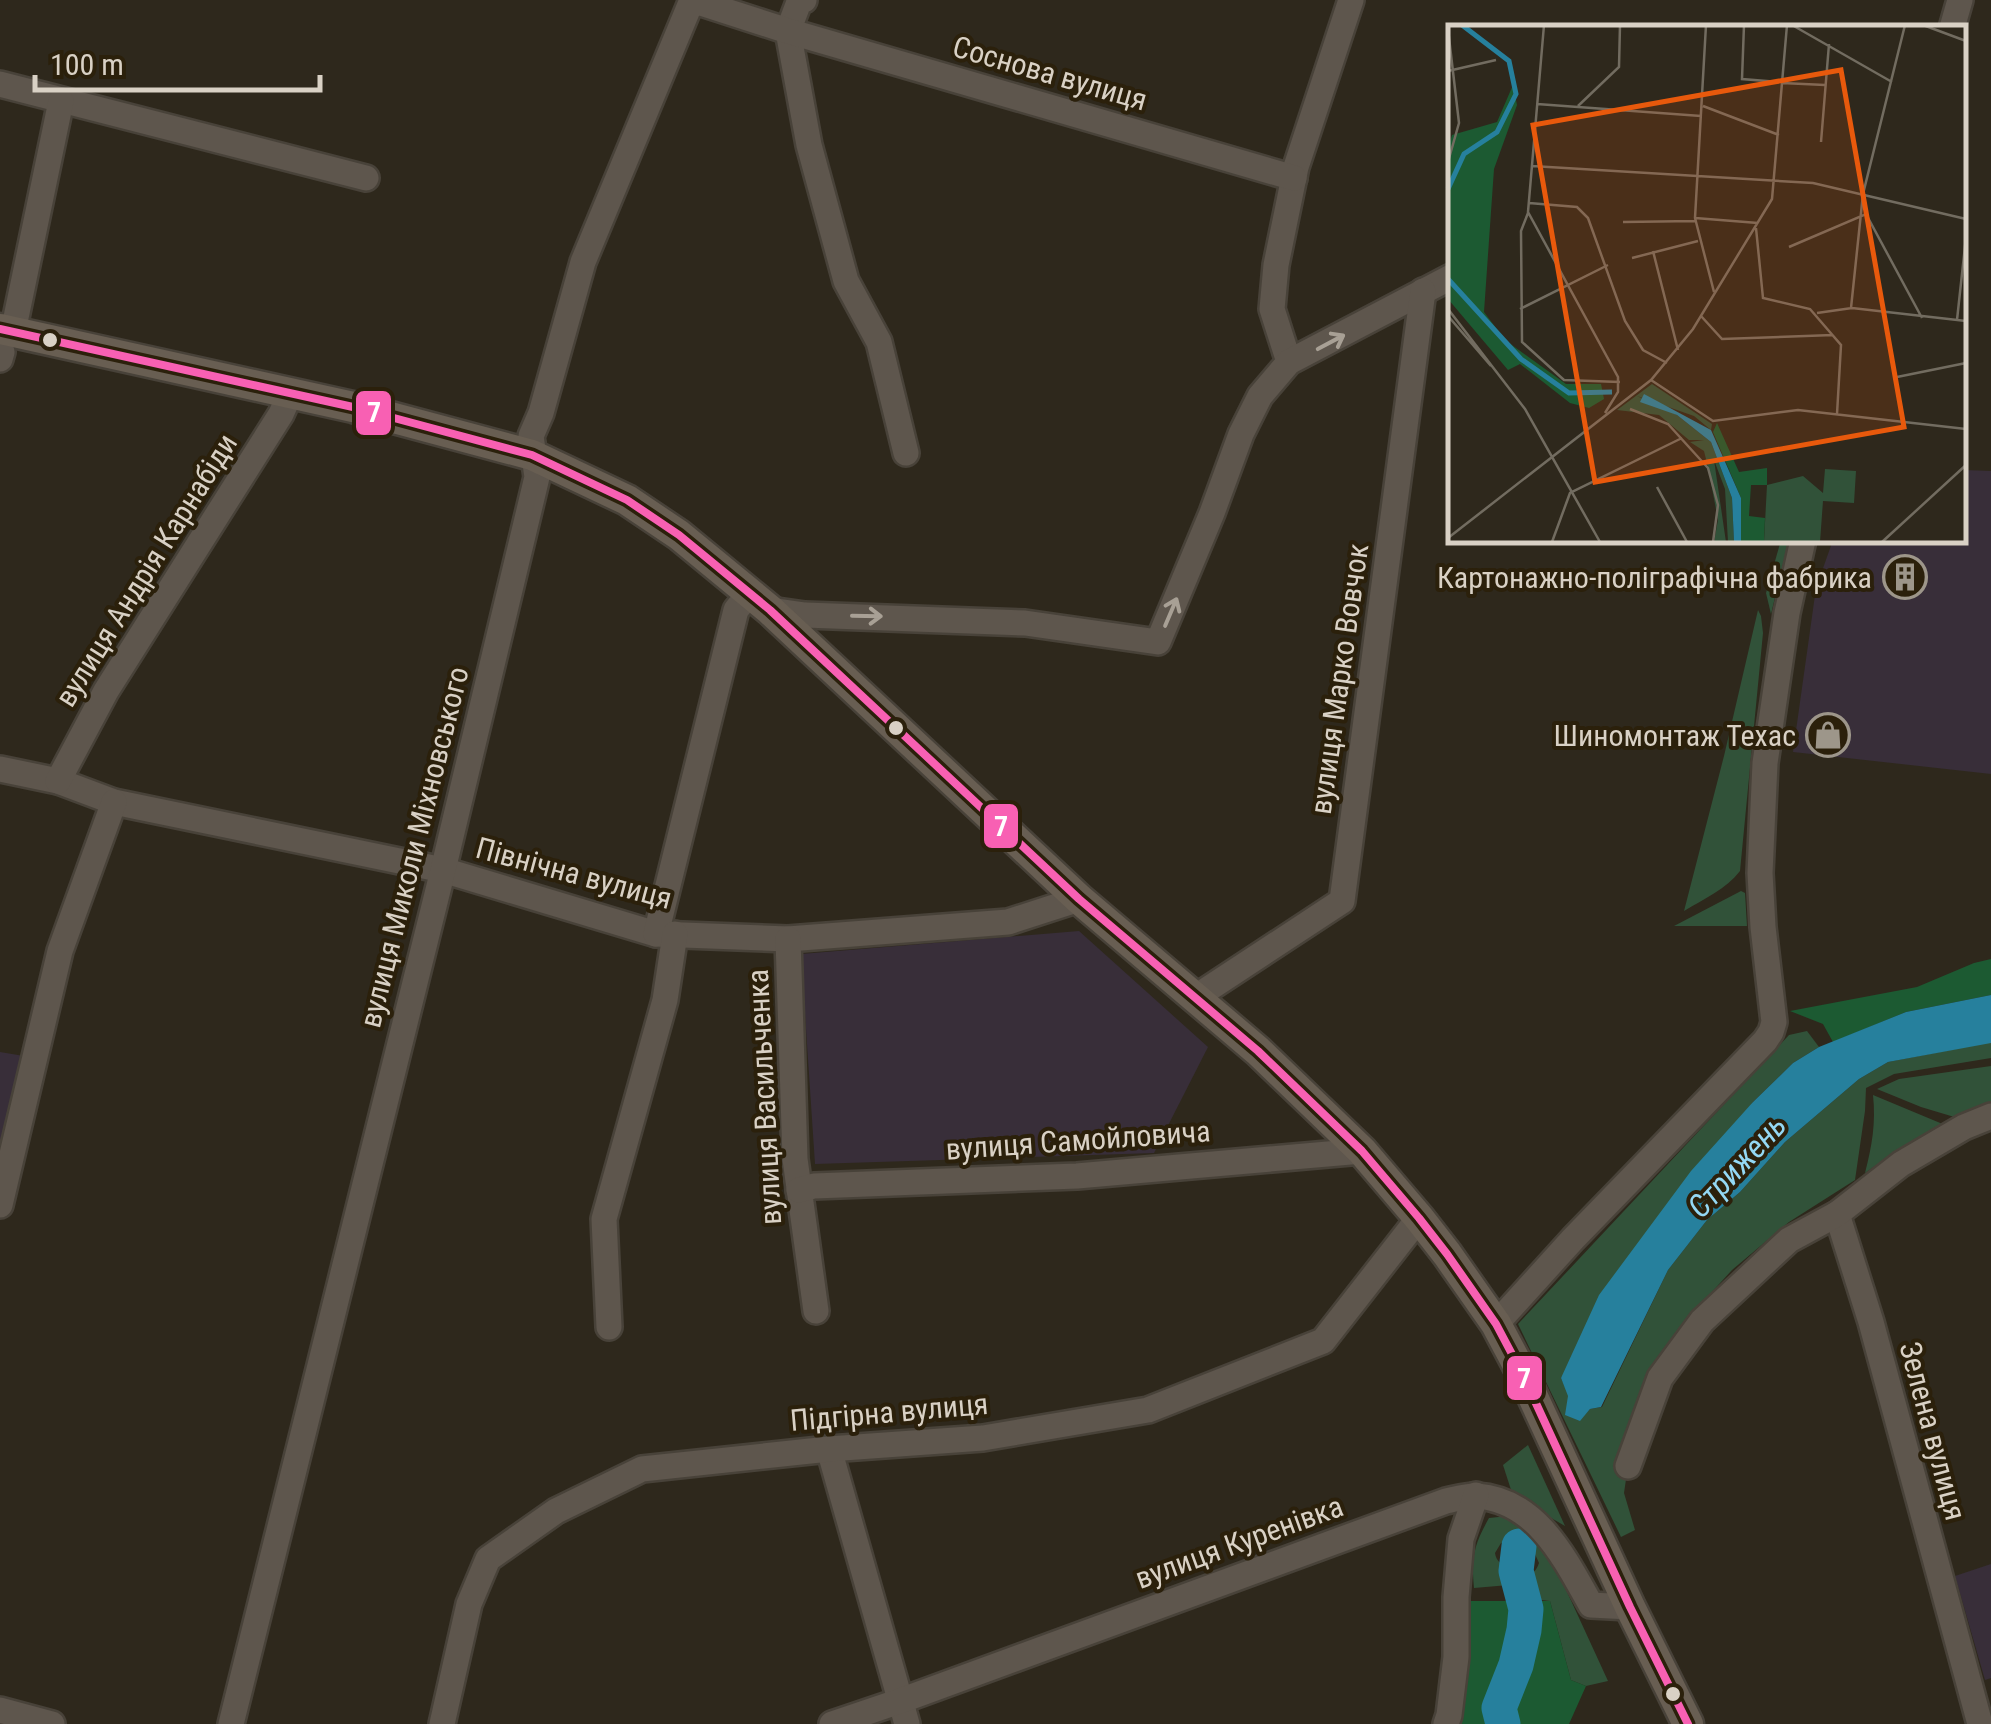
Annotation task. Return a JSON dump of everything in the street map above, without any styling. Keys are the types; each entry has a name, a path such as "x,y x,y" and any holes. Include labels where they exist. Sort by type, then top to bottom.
{"main road":[{"path":"4,343 352,407 532,455 626,500 679,534 760,602 1079,899 1258,1052 1362,1151 1419,1218 1496,1324 1522,1372 1688,1724"}],"street":[{"name":"Соснова вулиця","path":"692,0 1294,178"},
{"name":"вулиця Миколи Міхновського","path":"230,1724 537,477 531,436 584,262 692,0"},
{"path":"804,0 799,2 788,31 810,145 846,281 880,342 906,453"},
{"path":"1289,362 1272,309 1276,265 1294,178 1352,0"},
{"path":"1953,25 1960,0"},
{"path":"0,84 366,178"},
{"path":"4,343 61,101"},
{"path":"609,1327 604,1219 665,1000 666,934 736,610 760,602 805,615 1025,623 1158,642 1260,396 1289,362 1448,278"},
{"name":"вулиця Марко Вовчок","path":"1196,997 1342,901 1423,291"},
{"name":"вулиця Андрія Карнабіди","path":"58,781 106,691 290,394"},
{"path":"1496,1324 1772,1032 1760,874 1765,763 1787,613 1803,542"},
{"name":"Північна вулиця","path":"0,769 58,781 114,802 442,870 666,934 788,938 1008,922 1079,899"},
{"path":"0,1205 60,951 114,802"},
{"name":"вулиця Васильченка","path":"788,938 796,1159 816,1311"},
{"path":"1628,1466 1660,1378 1702,1321 1789,1240 1837,1214 1901,1164 1991,1116"},
{"name":"вулиця Самойловича","path":"799,1190 814,1186 1077,1176 1362,1151"},
{"name":"Зелена вулиця","path":"1837,1214 1871,1322 1980,1724"},
{"name":"Підгірна вулиця","path":"442,1724 469,1604 488,1559 556,1511 642,1469 830,1448 983,1438 1148,1410 1323,1341 1419,1218"},
{"path":"830,1448 904,1713"},
{"path":"1446,1724 1456,1657 1461,1539 1476,1495 1507,1503 1527,1514 1552,1539 1590,1605 1630,1608"},
{"name":"вулиця Куренівка","path":"832,1724 904,1713 1428,1507 1476,1495"},
{"path":"0,1710 52,1724"}],"shaded area":[{"path":"1966,470 1991,471 1991,774 1793,752 1816,588 1832,542 1966,542"},
{"path":"1079,931 1208,1047 1154,1153 815,1164 801,954"},
{"path":"0,1052 24,1056 0,1165"},
{"path":"1991,1564 1991,1678 1985,1680 1955,1576"}],"green space":[{"path":"1780,542 1789,542 1771,614 1766,593"},
{"path":"1758,610 1763,633 1740,871 1684,911 1724,756"},
{"path":"1741,891 1745,893 1747,926 1674,926"},
{"path":"1991,959 1991,995 1906,1012 1833,1042 1823,1024 1790,1011 1917,987"},
{"path":"1807,1031 1819,1047 1793,1063 1753,1102 1561,1378 1580,1420 1590,1409 1602,1407 1668,1270 1707,1220 1740,1192 1785,1142 1859,1079 1888,1062 1991,1042 1991,1058 1894,1074 1866,1088 1855,1180 1789,1222 1732,1270 1691,1315 1628,1466 1624,1493 1635,1530 1621,1537 1518,1324 1789,1035"},
{"path":"1991,1066 1991,1108 1961,1119 1877,1089 1899,1079"},
{"path":"1873,1095 1945,1125 1865,1173 1873,1134"},
{"path":"1528,1445 1565,1526 1513,1496 1503,1465"},
{"path":"1518,1515 1540,1533 1608,1681 1586,1686 1571,1680 1550,1601 1524,1598 1522,1574 1536,1569 1539,1563 1535,1554 1509,1542 1501,1543 1495,1553 1498,1561 1511,1569 1509,1585 1474,1588 1475,1552 1489,1518"},
{"path":"1468,1601 1550,1601 1571,1680 1586,1686 1569,1724 1450,1724"}],"water":[{"name":"Стрижень","path":"1991,995 1991,1043 1888,1062 1859,1079 1785,1142 1740,1192 1707,1220 1668,1270 1601,1407 1590,1409 1580,1421 1565,1415 1568,1396 1561,1378 1599,1295 1691,1171 1753,1102 1793,1063 1819,1047 1906,1012"}],"waterway":[{"name":"Стрижень","path":"1503,1724 1499,1708 1516,1665 1526,1609 1516,1571 1519,1546"}],"transit line":[{"name":"7","path":"0,329 353,407 532,455 627,500 679,535 770,610 1079,899 1258,1051 1362,1151 1419,1218 1496,1324 1688,1724"}],"place":[{"name":"Картонажно-поліграфічна фабрика","path":"1905,577"},
{"name":"Шиномонтаж Техас","path":"1828,735"}]}
